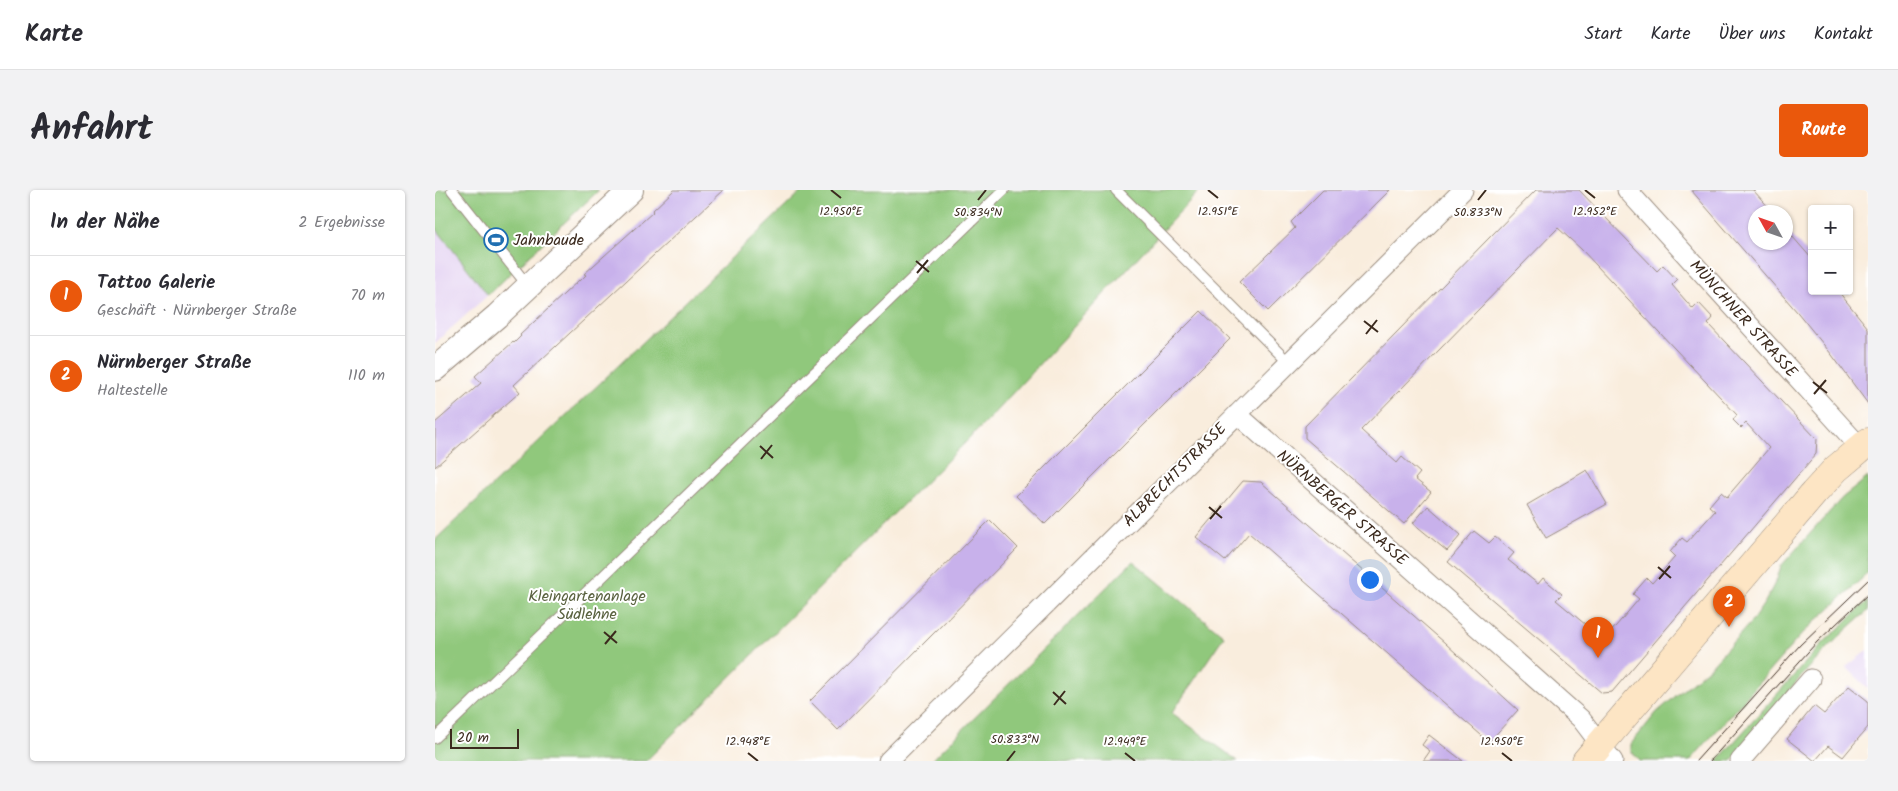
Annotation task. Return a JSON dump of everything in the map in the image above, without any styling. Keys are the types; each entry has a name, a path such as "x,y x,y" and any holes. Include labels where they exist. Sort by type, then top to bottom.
{"main road":[{"path":"1600,755 1814,493 1836,469 1864,445"}],"street":[{"path":"438,360 483,329 631,190"},
{"name":"ALBRECHTSTRASSE","path":"888,761 1463,190"},
{"name":"MÜNCHNER STRASSE","path":"1627,190 1864,445"},
{"name":"NÜRNBERGER STRASSE","path":"1237,414 1581,719 1600,755"},
{"path":"1740,761 1811,679"}],"lane":[{"path":"452,190 528,286"},
{"path":"435,738 1004,190"},
{"path":"1116,190 1289,363"}],"shaded area":[{"path":"435,227 488,295 435,343"},
{"path":"1868,650 1868,688 1846,667"}],"green space":[{"name":"Jahnbaude","path":"435,190 599,190 488,295 435,227"},
{"name":"Kleingartenanlage Südlehne","path":"803,190 1200,190 985,423 646,761 435,761 435,540"},
{"path":"1868,477 1868,573 1802,634 1690,761 1640,761 1631,751 1631,744 1657,712 1711,666 1752,621 1765,602 1777,579 1781,566 1842,498"},
{"path":"1133,561 1224,636 1172,713 1238,761 931,761"},
{"path":"1868,601 1868,611 1813,663 1732,761 1717,761 1822,644"}],"building":[{"path":"674,190 724,190 514,385 520,392 435,467 435,423 481,383 475,376 514,343 520,335 580,281 586,275 584,274 653,212"},
{"path":"1323,190 1390,190 1268,311 1239,282 1295,228 1291,222"},
{"path":"1536,190 1579,190 1657,271 1663,265 1677,280 1672,285 1693,309 1699,303 1713,318 1708,324 1817,439 1816,454 1612,692 1602,693 1448,562 1474,531 1489,543 1495,537 1514,553 1508,560 1538,584 1543,578 1562,594 1556,600 1604,640 1639,599 1633,594 1647,578 1652,583 1675,557 1670,552 1682,538 1687,542 1715,511 1709,506 1721,492 1727,497 1769,448 1746,423 1741,428 1733,420 1737,415 1581,249 1558,228 1361,430 1397,463 1402,457 1420,473 1415,479 1431,492 1404,524 1305,438 1305,426"},
{"path":"1691,190 1753,190 1767,205 1748,205 1748,250 1793,250 1793,237 1808,254 1808,295 1841,295 1868,328 1868,404 1798,313"},
{"path":"1201,311 1230,339 1045,524 1016,496"},
{"path":"1587,470 1607,504 1546,538 1527,505"},
{"path":"1243,481 1261,482 1445,643 1518,710 1489,742 1249,533 1225,561 1196,537"},
{"path":"1428,506 1461,535 1447,551 1413,523"},
{"path":"990,520 1018,548 838,730 810,701"},
{"path":"1849,686 1868,701 1868,727 1843,757 1828,746 1815,761 1787,739 1814,706 1824,714"},
{"path":"1429,735 1463,761 1423,761 1430,751 1422,745"}],"tram line":[{"path":"1696,761 1800,645 1868,580"},
{"path":"1710,761 1817,642 1868,594"}],"place":[{"name":"Jahnbaude","path":"496,240"},
{"name":"Nürnberger Straße","path":"1729,627"},
{"name":"Tattoo Galerie","path":"1598,658"}]}
